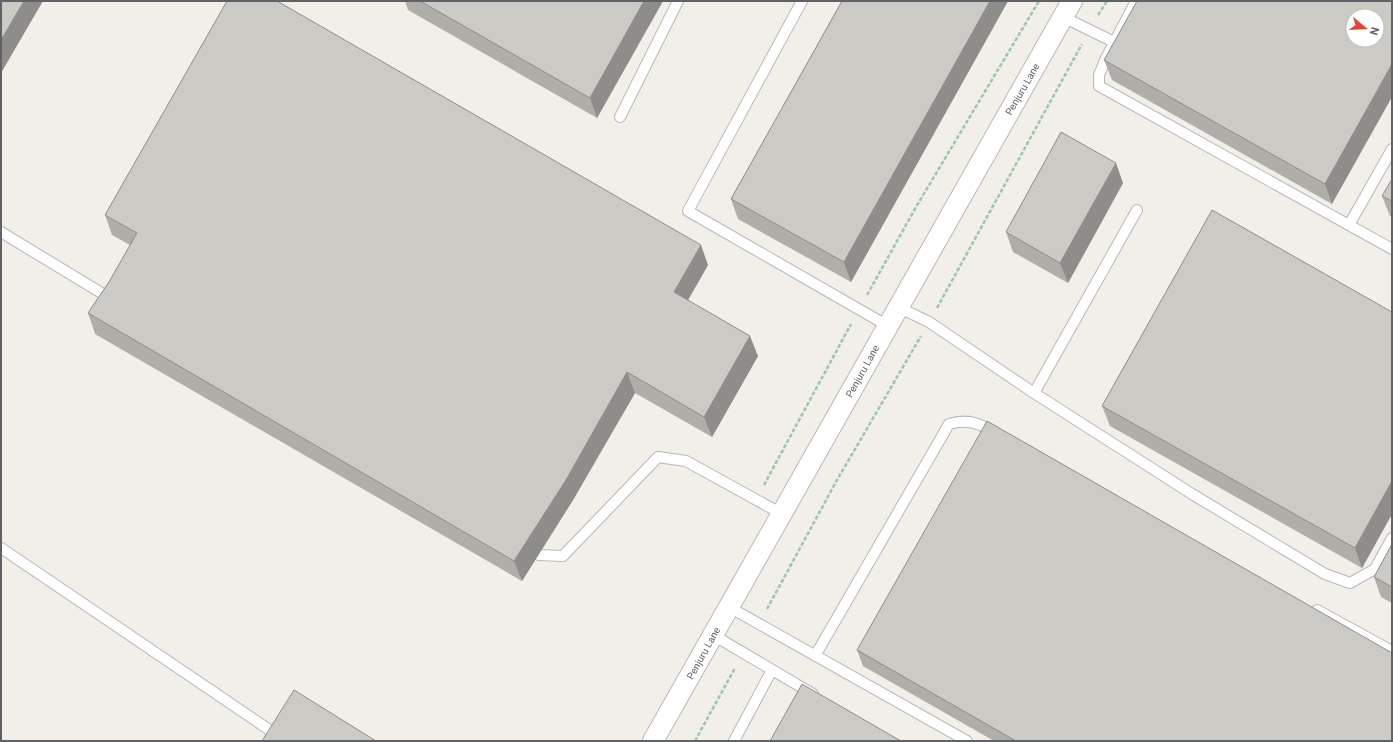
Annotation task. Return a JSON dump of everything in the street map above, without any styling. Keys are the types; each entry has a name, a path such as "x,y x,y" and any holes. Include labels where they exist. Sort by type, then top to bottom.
{"street":[{"name":"Penjuru Lane","path":"653,741 1067,9"}],"lane":[{"path":"620,117 678,1"},
{"path":"802,1 688,211 888,326"},
{"path":"1136,1 1114,42 1099,75 1099,86 1392,249"},
{"path":"1067,9 1090,30 1114,42"},
{"path":"1349,225 1392,149"},
{"path":"1034,393 1137,210"},
{"path":"1,232 117,302"},
{"path":"898,307 929,322 1034,393 1192,494 1325,574 1350,583 1375,569 1392,538"},
{"path":"815,656 950,424 961,420 982,425 1003,436"},
{"path":"539,554 563,556 658,457 686,461 782,514"},
{"path":"1,548 271,731"},
{"path":"1309,605 1392,652"},
{"path":"729,607 967,741"},
{"path":"713,635 824,701"},
{"path":"734,741 772,670"}],"path":[{"path":"756,500 916,207 1039,1"},
{"path":"759,624 837,480 929,322 1107,1"},
{"path":"695,741 743,653"}],"building":[{"path":"1,1 24,1 1,40"},
{"path":"227,1 277,1 701,245 674,292 750,336 704,417 627,372 566,480 514,561 88,313 109,282 137,233 105,215"},
{"path":"420,1 644,1 590,98"},
{"path":"842,1 990,1 844,262 731,199"},
{"path":"1137,1 1392,1 1392,64 1325,184 1104,60"},
{"path":"1061,132 1116,163 1060,263 1006,232"},
{"path":"1392,179 1392,201 1382,196"},
{"path":"1212,210 1392,312 1392,481 1355,548 1102,406"},
{"path":"987,421 1392,653 1392,741 1016,741 857,650"},
{"path":"1392,544 1392,587 1374,577"},
{"path":"802,684 901,741 770,741"},
{"path":"294,690 376,741 262,741"}]}
